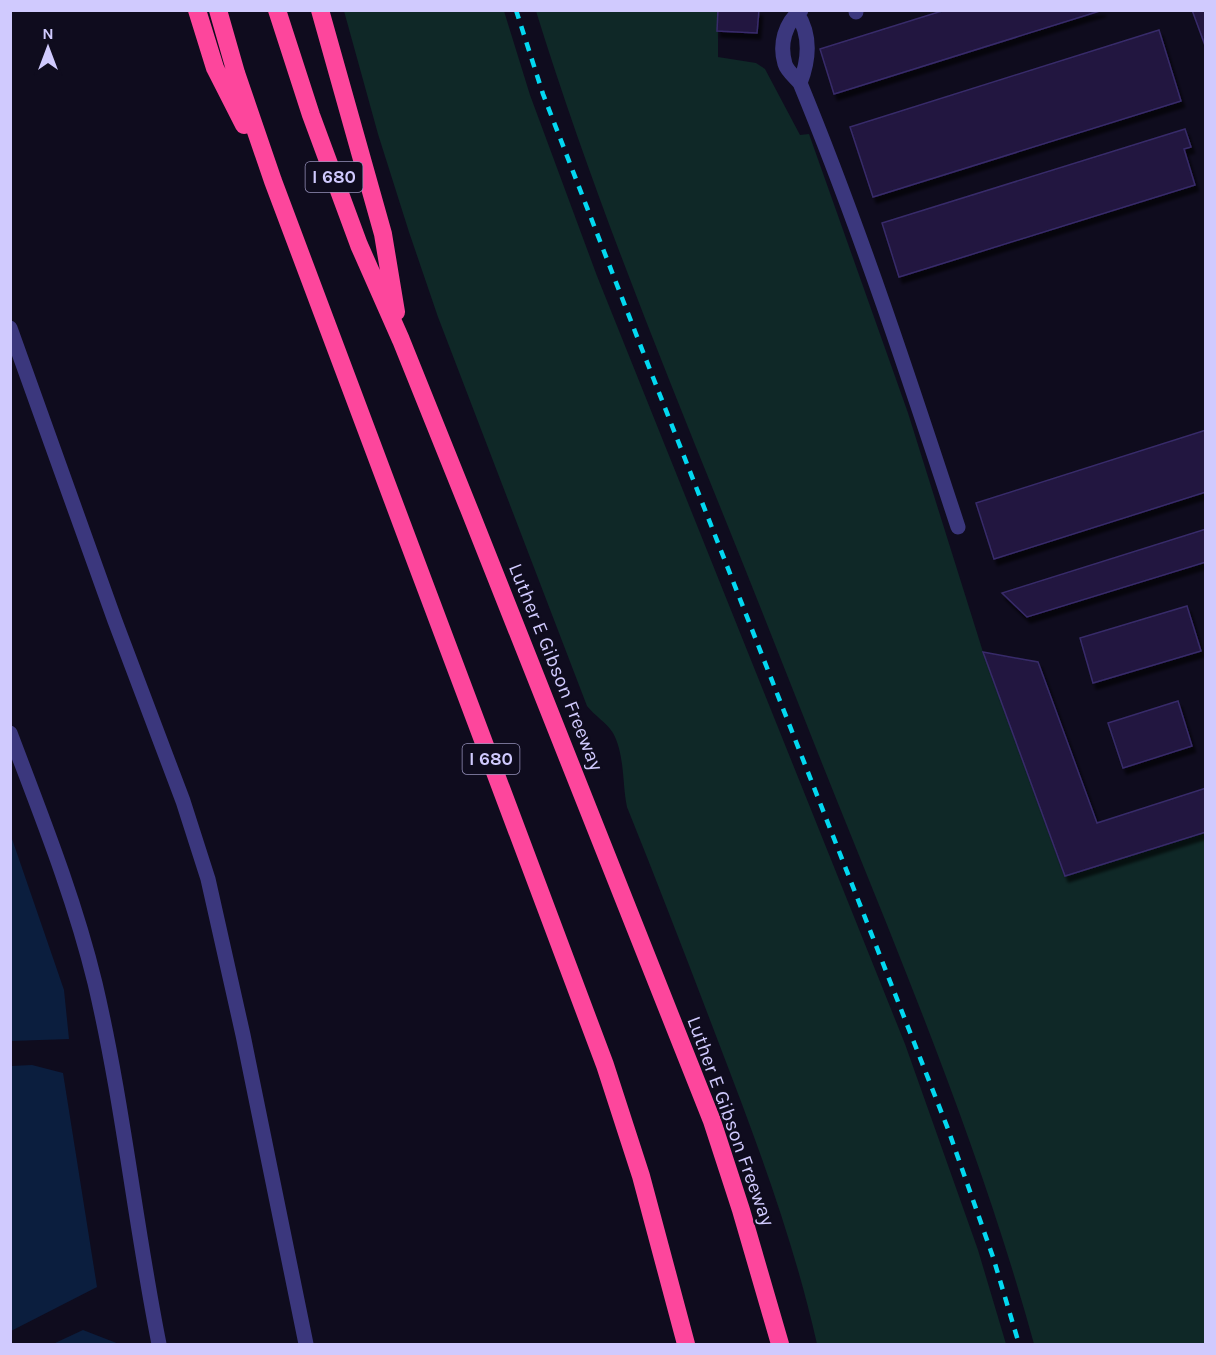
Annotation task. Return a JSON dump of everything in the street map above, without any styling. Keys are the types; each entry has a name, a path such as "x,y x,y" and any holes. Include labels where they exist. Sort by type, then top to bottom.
{"highway":[{"path":"197,10 215,68 273,182"},
{"name":"I 680","path":"218,10 236,73 273,182 605,1065 641,1176 686,1344"},
{"name":"Luther E Gibson Freeway","path":"277,10 311,115 359,245 401,340 712,1121 780,1344"},
{"path":"320,10 383,234 401,340"}],"lane":[{"path":"800,83 807,65 807,43 804,24 799,12 785,28 783,40 785,66 800,83 837,174 877,284 958,527"},
{"path":"10,328 91,556 183,801 208,879 241,1024 306,1344"},
{"path":"10,733 77,916 95,983 159,1344"}],"green space":[{"path":"344,11 504,11 530,95 597,276 905,1044 978,1250 1006,1344 817,1344 786,1229 760,1153 627,807 620,750 610,729 587,706 438,317 378,134"},
{"path":"536,11 718,11 718,57 756,63 765,69 800,135 809,134 908,413 983,652 1064,875 1205,832 1205,1344 1034,1344 995,1214 950,1086 624,264 578,138"}],"water":[{"path":"11,836 64,990 69,1039 11,1041"},
{"path":"32,1065 63,1073 97,1287 11,1331 11,1066"},
{"path":"83,1330 119,1344 53,1344"}],"building":[{"path":"718,10 759,10 757,33 717,31"},
{"path":"945,10 1103,10 834,94 820,49"},
{"path":"1192,10 1206,10 1206,48"},
{"path":"1159,30 1181,101 873,197 850,127"},
{"path":"1185,129 1191,147 1184,149 1195,185 899,277 882,223"},
{"path":"1206,430 1206,492 994,559 976,503"},
{"path":"1206,529 1206,562 1027,617 1002,593"},
{"path":"1187,606 1201,651 1093,683 1080,638"},
{"path":"983,652 1038,662 1097,823 1206,788 1206,832 1065,876"},
{"path":"1178,701 1192,746 1123,768 1108,723"}],"railway":[{"path":"516,10 543,94 948,1129 993,1257 1019,1344"}]}
